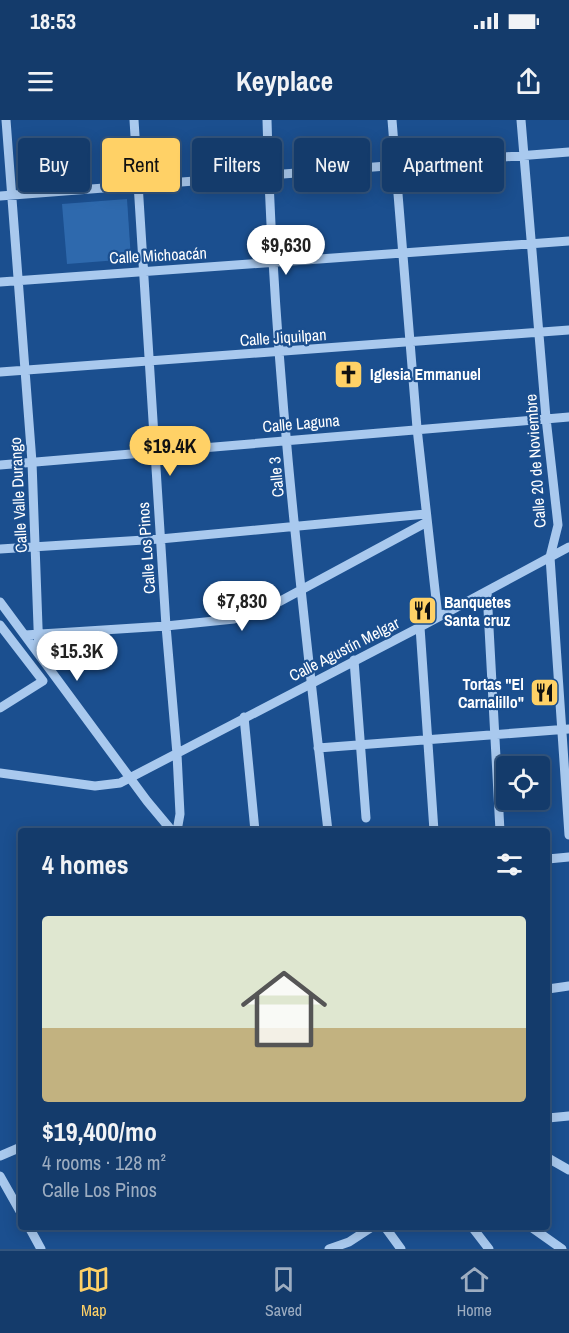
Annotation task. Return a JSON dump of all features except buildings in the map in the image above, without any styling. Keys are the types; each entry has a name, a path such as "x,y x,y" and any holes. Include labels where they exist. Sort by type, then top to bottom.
{"street":[{"name":"Calle Valle Durango","path":"6,120 32,462 39,654"},
{"name":"Calle Los Pinos","path":"134,120 135,138"},
{"name":"Calle 3","path":"267,120 268,138"},
{"path":"392,120 394,138"},
{"name":"Calle 20 de Noviembre","path":"521,120 546,418 558,525 550,557 566,729 569,835"},
{"path":"504,158 569,153"},
{"path":"282,175 382,167"},
{"path":"0,196 102,189"},
{"name":"Calle Los Pinos","path":"139,192 160,539 177,754 180,814 178,828"},
{"name":"Calle 3","path":"270,192 280,352 300,590 328,828"},
{"path":"398,192 417,428 438,617"},
{"name":"Calle Michoacán","path":"0,282 569,241"},
{"name":"Calle Jiquilpan","path":"0,372 569,330"},
{"name":"Calle Laguna","path":"0,465 417,428 569,417"},
{"path":"0,549 427,518"},
{"path":"25,635 166,626 245,617 262,611 427,518"},
{"name":"Calle Agustín Melgar","path":"0,773 95,786 108,786 131,778 569,547"},
{"path":"487,591 500,828"},
{"path":"0,602 147,801 170,828"},
{"path":"0,625 43,681 0,708"},
{"path":"420,627 434,828"},
{"path":"354,660 366,818"},
{"path":"244,717 255,828"},
{"path":"318,748 566,729"},
{"path":"550,859 569,857"},
{"path":"550,989 569,986"},
{"path":"550,1118 569,1116"},
{"path":"0,1156 18,1149"},
{"path":"550,1159 569,1170"},
{"path":"0,1176 18,1208"},
{"path":"31,1230 41,1249"},
{"path":"329,1249 349,1242 367,1230"},
{"path":"387,1230 401,1249"},
{"path":"474,1230 489,1249"},
{"path":"535,1230 562,1249"}],"shaded area":[{"path":"127,199 131,259 67,264 62,204"}],"place":[{"name":"Iglesia Emmanuel","path":"349,374"},
{"name":"Banquetes Santa cruz","path":"423,611"},
{"name":"Tortas \"El Carnalillo\"","path":"545,693"}]}
